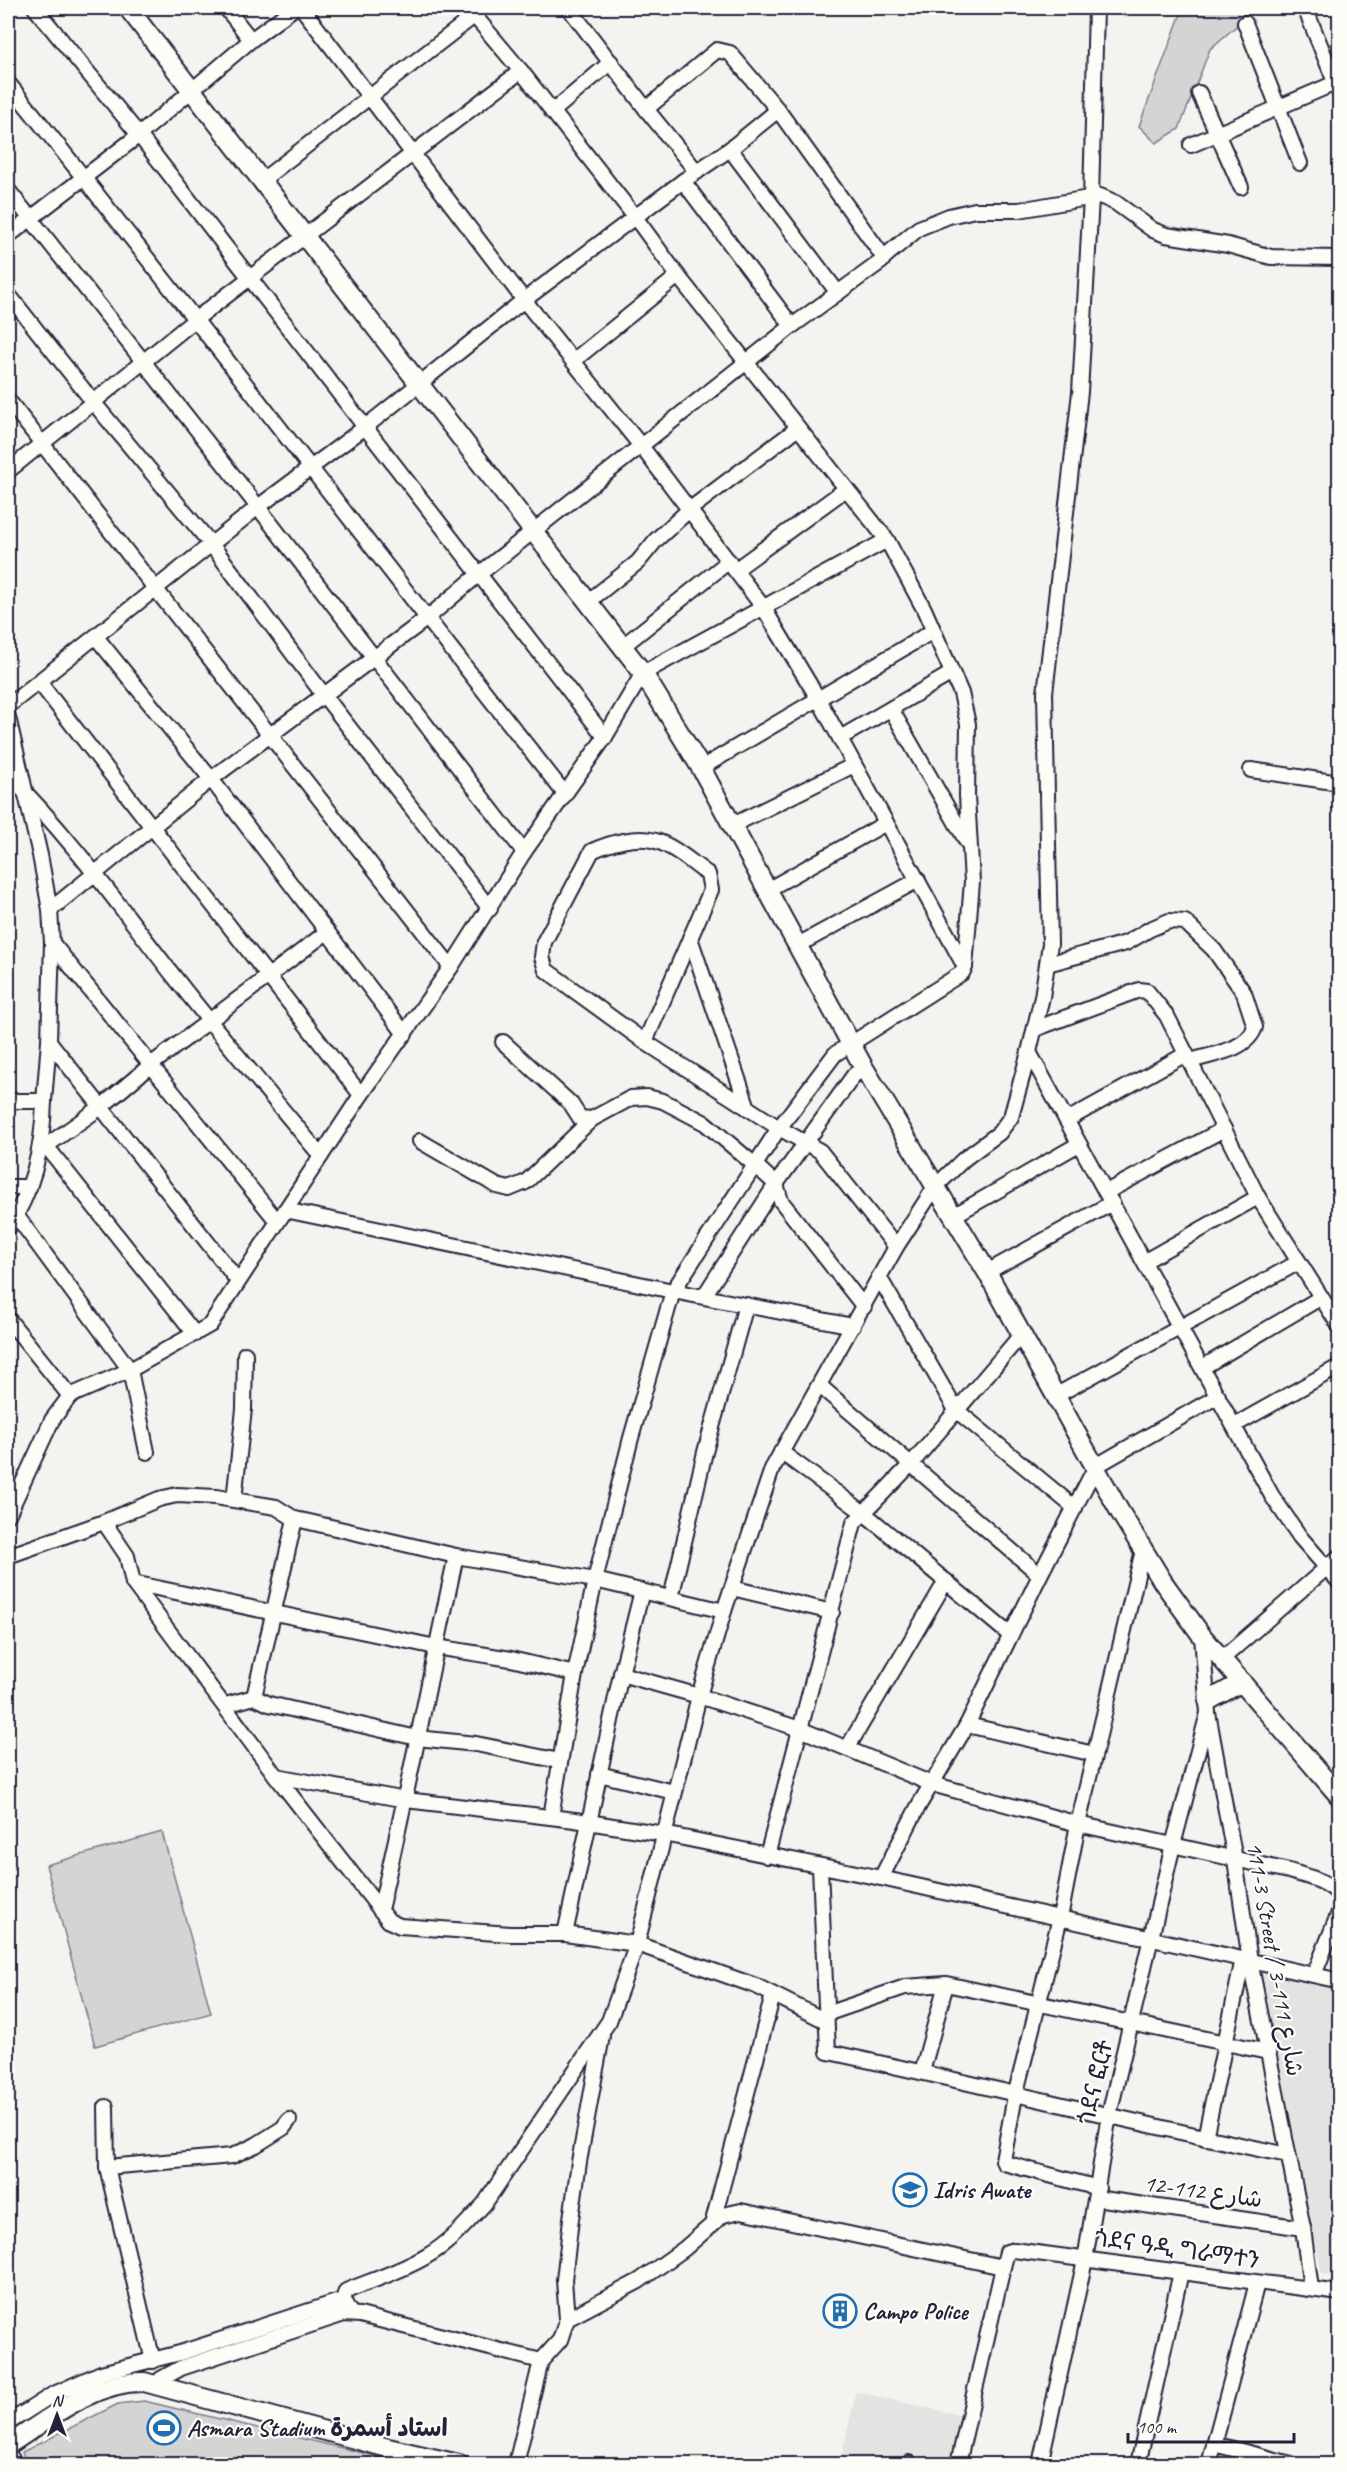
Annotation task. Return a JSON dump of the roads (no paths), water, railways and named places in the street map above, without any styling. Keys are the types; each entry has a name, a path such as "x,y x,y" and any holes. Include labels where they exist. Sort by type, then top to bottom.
{"main road":[{"path":"128,8 643,673 733,825 864,1068 987,1272 1162,1582 1202,1636 1340,1797"},
{"path":"1208,1707 1242,1682"},
{"path":"8,2445 68,2407 100,2390 133,2382 156,2385 388,2448 459,2464"}],"street":[{"path":"35,8 139,135 605,737"},
{"path":"226,8 251,40"},
{"path":"8,236 30,216 139,135 251,40 294,8"},
{"path":"302,8 524,300 641,446 763,607 819,700 965,967"},
{"path":"569,8 697,172"},
{"path":"351,2314 343,2300 346,2290 409,2266 428,2256 465,2225 485,2203 603,2030 615,2008 637,1944 699,1696 724,1611 772,1469 896,1247 935,1187 964,1159 999,1133 1011,1117 1035,1029 1050,944 1045,693 1080,392 1091,198 1096,8"},
{"path":"1191,145 1277,107 1338,86 1305,8"},
{"path":"261,181 471,12 521,71 678,276 887,540 961,693 968,724 967,796 972,882 965,970 835,1054 779,1128 673,1292 631,1438 595,1580 575,1674 551,1817"},
{"path":"1245,24 1300,163"},
{"path":"646,109 717,50 730,53 778,110 883,258"},
{"path":"552,111 611,62"},
{"path":"8,471 196,319 521,71"},
{"path":"8,83 196,319 310,470 565,794"},
{"path":"1199,93 1241,187"},
{"path":"8,706 258,507 364,428 524,300 682,181 730,149 778,110"},
{"path":"730,149 838,292"},
{"path":"682,181 792,326"},
{"path":"8,190 258,507 524,852"},
{"path":"50,910 211,779 426,619 478,575 792,326 879,263 919,228 949,216 975,210 1019,210 1100,196 1107,198 1152,230 1166,235 1228,245 1271,257 1340,258"},
{"path":"573,361 678,276"},
{"path":"8,294 93,403 211,544 323,694 490,909"},
{"path":"8,400 451,967"},
{"path":"589,601 638,562 656,540 689,510 798,428"},
{"path":"623,646 732,566 846,489"},
{"path":"8,1515 52,1420 70,1396 130,1370 210,1325 276,1221 490,909 524,852 605,737 643,673 887,540"},
{"path":"701,768 933,631"},
{"path":"96,637 211,779 405,1034"},
{"path":"840,738 952,673"},
{"path":"39,682 361,1095"},
{"path":"891,709 970,846"},
{"path":"8,717 50,910 52,943 43,1149 29,1187 8,1228"},
{"path":"733,825 854,765"},
{"path":"1251,770 1340,783"},
{"path":"8,775 94,874 209,1022 321,1156"},
{"path":"767,890 886,823"},
{"path":"645,1042 711,890 708,874 663,843 643,839 604,845 592,851 544,942 542,957 546,970 645,1042 779,1128 820,1151 896,1247"},
{"path":"798,945 918,880"},
{"path":"1047,964 1119,945 1170,921 1185,922 1214,950 1244,993 1255,1027 1247,1041 1233,1048 1188,1058 1067,1120"},
{"path":"43,1149 101,1107 152,1064 327,932"},
{"path":"690,938 748,1108"},
{"path":"52,943 152,1064 276,1221"},
{"path":"1035,1029 1147,990 1162,1008 1258,1197 1340,1328"},
{"path":"49,1041 238,1281"},
{"path":"503,1042 571,1104 580,1118 592,1119"},
{"path":"1029,1052 1272,1496 1300,1537 1340,1583"},
{"path":"704,1296 776,1184 854,1075 864,1068"},
{"path":"420,1141 497,1186 509,1189 526,1182 592,1119 631,1098 647,1097 663,1101 705,1123 776,1184 781,1201 864,1306"},
{"path":"8,1101 44,1101"},
{"path":"987,1272 1224,1129"},
{"path":"953,1216 1079,1144"},
{"path":"43,1149 195,1334"},
{"path":"8,1187 29,1187"},
{"path":"1145,1261 1258,1197"},
{"path":"285,1210 673,1292 704,1296 853,1326"},
{"path":"16,1215 130,1370 147,1452"},
{"path":"1057,1395 1299,1262"},
{"path":"879,1277 956,1410 1075,1508"},
{"path":"1203,1367 1320,1298"},
{"path":"671,1598 705,1452 746,1305"},
{"path":"8,1319 70,1396"},
{"path":"767,1856 854,1523 912,1463 1021,1335"},
{"path":"234,1500 244,1409 245,1354"},
{"path":"1235,1425 1340,1366"},
{"path":"820,1386 1040,1575"},
{"path":"881,1878 967,1725 1096,1466 1218,1396"},
{"path":"781,1452 864,1513 1010,1635"},
{"path":"8,1556 104,1522 159,1499 177,1495 234,1500 276,1508 295,1519 456,1556 595,1580 724,1611"},
{"path":"254,1697 295,1519"},
{"path":"104,1522 127,1556 133,1583 276,1776 389,1921 400,1926 510,1934 565,1934 637,1944 718,1972 826,2017 905,1987 946,1983 1226,2045 1268,2052"},
{"path":"1015,2096 1060,1918 1078,1824 1143,1550"},
{"path":"380,1910 406,1800 456,1556"},
{"path":"1222,1658 1340,1556"},
{"path":"848,1747 946,1581"},
{"path":"133,1583 575,1674"},
{"path":"732,1588 832,1612"},
{"path":"565,1934 591,1822 621,1674 642,1592"},
{"name":"111-3 Street / شارع 111-3","path":"1202,1636 1208,1707 1235,1860 1246,1960 1268,2052 1303,2228 1311,2289"},
{"path":"621,1674 699,1696 800,1729 848,1747 932,1784 1078,1824 1320,1880 1340,1895"},
{"path":"226,1706 254,1697 269,1704 417,1738 476,1744 560,1761"},
{"name":"ጎደና ፎርቶ","path":"1040,2464 1085,2260 1109,2115 1149,1940 1208,1707"},
{"path":"967,1725 1094,1754"},
{"path":"599,1774 674,1792"},
{"path":"276,1776 406,1800 591,1822 664,1834 881,1878 1149,1940 1340,1981"},
{"path":"820,1867 828,2052 922,2072 1015,2096 1288,2155"},
{"path":"1314,1975 1340,1910"},
{"path":"1204,2138 1246,1960"},
{"path":"922,2072 946,1983"},
{"path":"713,2222 773,1995"},
{"path":"516,2464 541,2361 560,2340 567,2319 564,2280 571,2219 603,2030"},
{"name":"شارع 112-12","path":"1015,2096 1004,2162 1097,2193 1303,2228"},
{"path":"106,2107 107,2167 153,2361"},
{"path":"107,2167 232,2156 256,2145 283,2128 289,2120"},
{"path":"567,2319 639,2281 684,2249 723,2215 741,2211 1004,2268 958,2464"},
{"name":"ጎደና ዓዲ ግራማተን","path":"1004,2268 1009,2251 1340,2293"},
{"path":"1138,2464 1181,2272"},
{"path":"1209,2464 1257,2283"},
{"path":"8,2423 52,2395 101,2373 153,2361 343,2300"},
{"path":"156,2385 161,2379 181,2368 351,2314 541,2361"},
{"path":"1214,2444 1291,2464"}],"place":[{"name":"Idris Awate","path":"910,2190"},
{"name":"Campo Police","path":"840,2311"},
{"name":"Asmara Stadium استاد أسمرة","path":"164,2428"}]}
